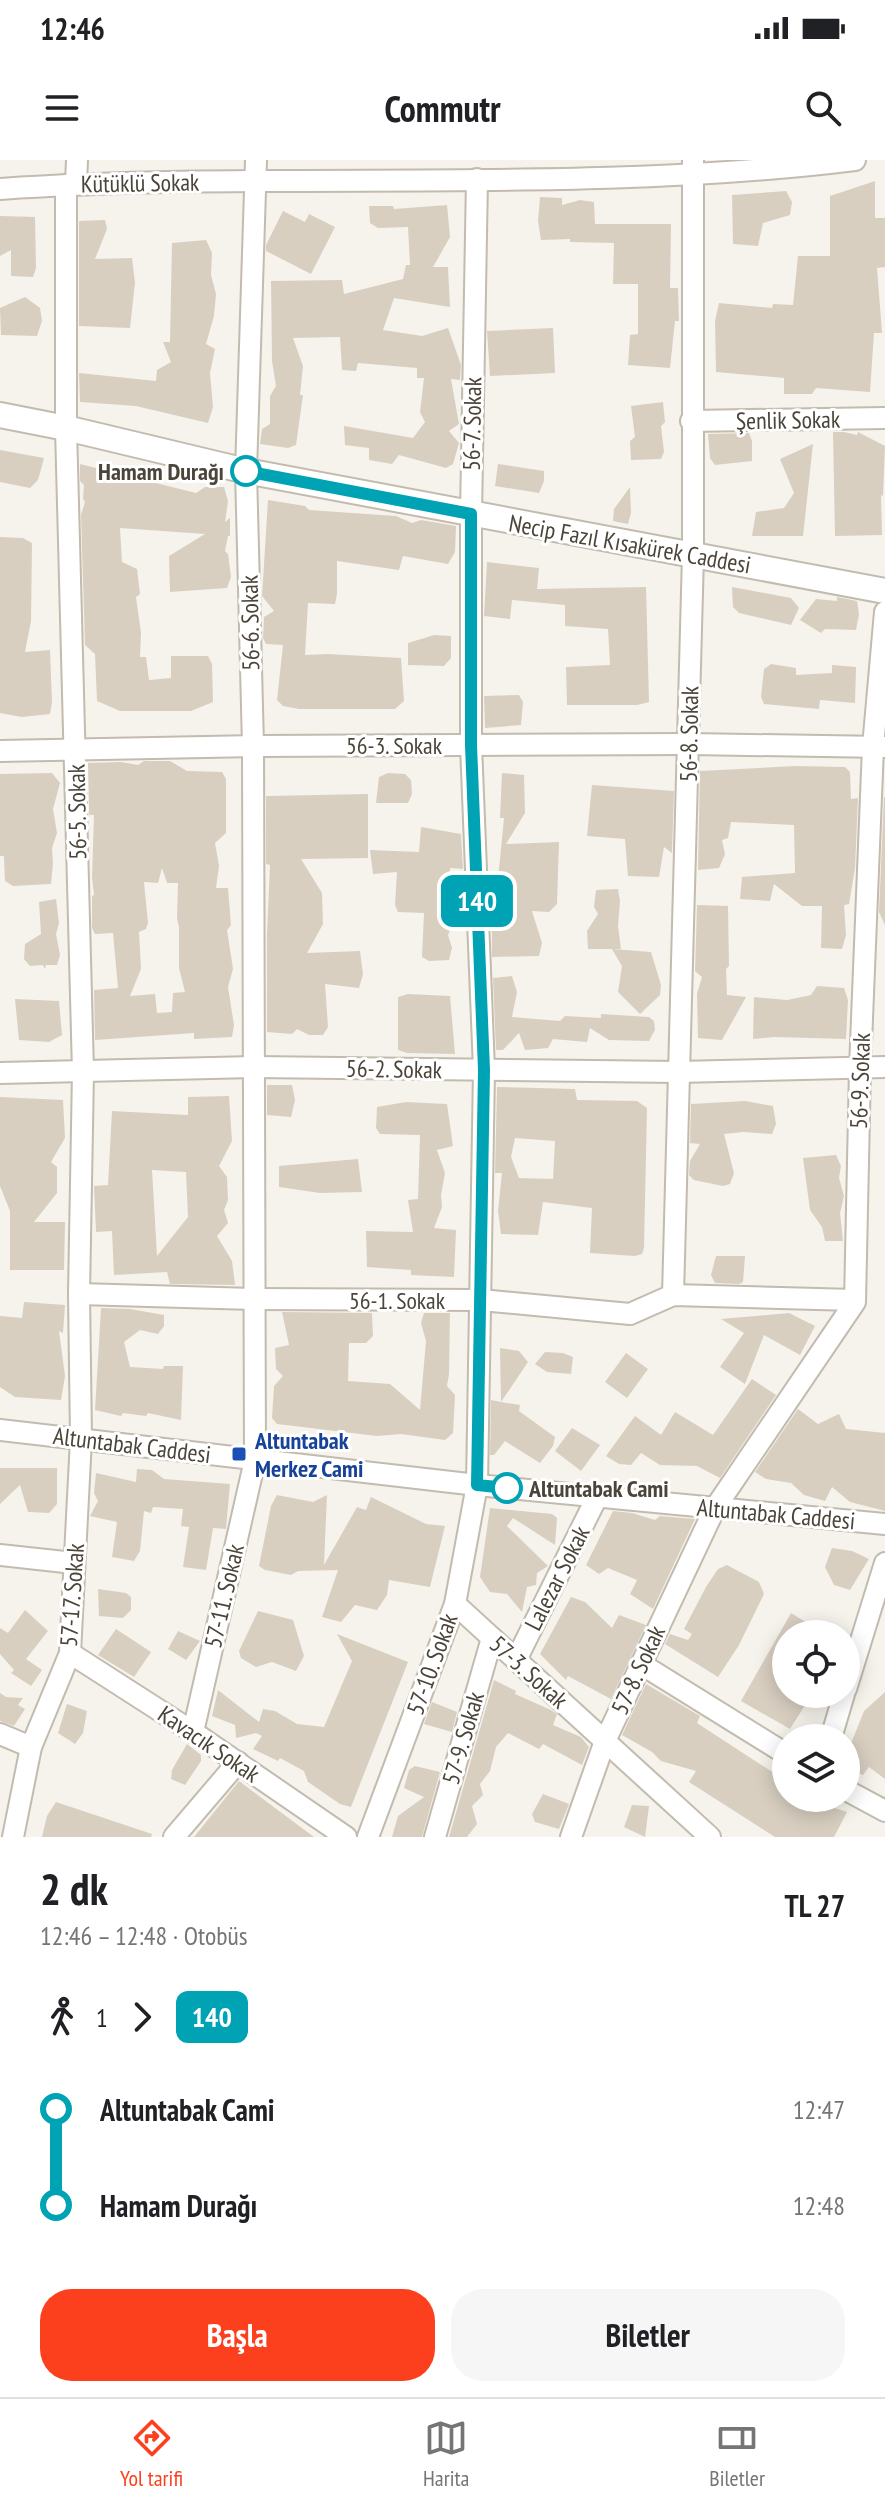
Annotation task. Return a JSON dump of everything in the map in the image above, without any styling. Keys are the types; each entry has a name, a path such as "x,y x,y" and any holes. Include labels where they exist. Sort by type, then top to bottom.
{"street":[{"name":"56-5. Sokak","path":"77,160 71,184 66,428 83,1072 79,1294 81,1439"},
{"name":"Kütüklü Sokak","path":"0,189 255,170 477,179 610,178 693,166 855,160"},
{"name":"56-8. Sokak","path":"673,1295 693,555 693,166"},
{"name":"56-6. Sokak","path":"253,1299 253,746 246,471 255,170"},
{"name":"56-7. Sokak","path":"477,179 471,514 471,745 484,1070 477,1485"},
{"name":"Necip Fazıl Kısakürek Caddesi","path":"0,415 246,471 885,591"},
{"name":"Şenlik Sokak","path":"691,421 885,418"},
{"name":"56-9. Sokak","path":"715,1508 855,1302 860,1068 885,612"},
{"name":"56-3. Sokak","path":"0,751 253,746 689,744 879,747"},
{"name":"56-2. Sokak","path":"0,1073 254,1067 678,1072 885,1067"},
{"name":"56-1. Sokak","path":"79,1294 253,1299 481,1300 630,1314 673,1295 854,1300"},
{"name":"57-11. Sokak","path":"193,1732 255,1460 253,1299"},
{"name":"Altuntabak Caddesi","path":"0,1430 477,1485 885,1524"},
{"name":"57-17. Sokak","path":"13,1837 31,1747 70,1653 81,1439"},
{"name":"57-10. Sokak","path":"368,1837 455,1604 477,1485"},
{"name":"Lalezar Sokak","path":"516,1660 597,1497"},
{"name":"57-8. Sokak","path":"571,1837 605,1741 715,1508"},
{"path":"0,1555 74,1563"},
{"path":"860,1643 885,1563"},
{"name":"57-3. Sokak","path":"455,1604 710,1837"},
{"name":"57-9. Sokak","path":"435,1837 492,1638"},
{"name":"Kavacık Sokak","path":"70,1653 193,1732 346,1837"},
{"path":"641,1664 772,1745"},
{"path":"0,1734 31,1747"},
{"path":"174,1837 238,1762"},
{"path":"860,1798 885,1811"}],"building":[{"path":"875,181 875,218 885,218 885,267 877,268 882,333 874,333 870,392 816,388 812,394 784,394 784,378 716,372 715,321 719,303 772,308 773,304 793,305 798,256 830,256 830,196"},
{"path":"786,191 792,202 790,215 763,223 758,246 733,244 732,195"},
{"path":"540,197 562,198 562,205 580,200 594,202 595,224 671,224 670,288 678,288 679,321 675,321 670,368 628,365 630,335 638,334 638,284 613,284 614,243 541,240 538,221"},
{"path":"447,205 450,237 433,267 448,267 450,307 394,298 383,330 422,336 448,328 461,365 460,380 451,379 459,424 449,431 459,443 453,464 446,468 399,455 392,464 369,460 369,448 345,445 344,426 413,438 425,422 420,412 424,378 417,378 417,368 358,363 356,371 342,370 340,337 293,338 303,366 300,395 303,395 296,445 288,448 260,444 262,429 270,424 270,396 276,386 272,361 271,281 342,280 344,294 403,279 406,265 410,265 408,227 378,228 370,223 369,206 393,206 394,209"},
{"path":"283,211 305,222 309,214 335,227 311,274 266,251"},
{"path":"0,216 35,217 36,268 33,277 11,276 11,250 0,256"},
{"path":"105,220 107,229 95,259 132,258 135,283 130,328 79,326 79,221"},
{"path":"206,240 212,253 211,275 216,294 206,344 215,349 210,373 213,407 208,423 136,406 80,402 79,373 156,381 157,370 171,362 163,342 170,342 172,243"},
{"path":"25,297 40,308 42,321 37,336 1,335 0,308"},
{"path":"553,328 555,373 490,376 487,331"},
{"path":"663,402 665,422 661,426 664,452 661,459 631,460 630,441 635,437 631,406"},
{"path":"833,432 857,435 858,432 885,446 882,535 835,536"},
{"path":"749,433 752,461 715,465 710,458 708,434"},
{"path":"813,444 803,536 752,536 756,512 784,508 794,493 780,459"},
{"path":"0,450 44,458 38,480 30,488 0,482"},
{"path":"80,464 196,493 205,487 224,487 228,501 225,522 230,518 230,536 225,551 231,577 227,588 170,592 169,556 205,534 120,528 122,562 137,569 140,657 146,657 149,680 171,678 171,656 208,656 212,664 213,702 191,711 120,711 97,701 95,654 85,645 81,515 85,502"},
{"path":"498,464 544,471 539,493 495,486"},
{"path":"630,487 631,513 628,524 613,521 614,509"},
{"path":"268,500 305,506 309,510 396,516 412,523 421,520 456,526 455,552 448,564 403,556 399,570 337,561 335,604 308,603 305,655 401,658 404,701 395,709 299,709 283,706 277,700 283,645 266,644 263,638 264,617 274,611 262,596"},
{"path":"0,537 23,538 32,543 31,621 25,652 50,650 50,714 22,717 0,713"},
{"path":"487,562 539,568 537,589 646,587 649,702 637,705 567,705 566,667 610,665 608,629 565,626 565,605 512,600 510,619 484,616"},
{"path":"732,587 791,598 799,608 791,625 739,613 733,607"},
{"path":"837,597 857,601 859,614 856,630 825,629 821,633 800,620 816,599 837,601"},
{"path":"434,635 451,636 451,658 444,666 408,665 408,643"},
{"path":"771,664 796,668 796,675 832,673 832,665 856,667 855,703 820,700 819,709 764,704 761,697 764,669"},
{"path":"519,695 523,702 521,725 485,728 484,696"},
{"path":"144,761 170,761 187,771 222,772 226,779 226,833 215,843 219,866 216,888 228,888 231,925 227,930 233,969 228,987 234,1025 232,1037 194,1039 194,1033 95,1040 94,990 118,988 113,933 95,934 92,928 94,815 89,815 88,763 138,765","holes":["162,868 167,883 178,883 179,968 185,992 173,993 172,1012 157,1013 155,994 130,996 141,969 139,932 146,929 148,923 144,882 158,883"]},
{"path":"845,767 850,772 851,799 858,798 855,868 849,904 844,905 846,935 842,949 821,948 822,906 802,906 774,884 770,901 740,899 742,877 795,873 794,825 731,822 728,838 722,840 725,854 719,868 698,870 700,771"},
{"path":"52,773 60,783 53,809 57,833 52,848 51,884 13,886 5,881 4,856 0,856 0,774"},
{"path":"388,773 405,774 411,780 412,794 408,803 376,803 379,777"},
{"path":"502,773 524,775 525,813 506,844 559,842 557,904 549,912 532,911 542,943 539,956 492,957 492,931 502,928 498,879 504,818 500,818"},
{"path":"592,785 674,791 672,853 664,847 659,877 628,876 625,839 587,836"},
{"path":"368,794 368,858 301,859 322,893 323,924 307,953 360,951 363,974 359,988 325,984 328,1027 323,1035 309,1035 297,1029 292,1034 267,1032 270,865 266,864 266,796"},
{"path":"885,797 885,925 879,912"},
{"path":"421,827 461,834 463,869 450,868 448,916 452,925 448,935 452,948 449,960 429,961 422,957 424,913 398,912 395,905 397,872 373,874 370,850 419,852"},
{"path":"618,889 621,949 613,949 651,952 661,985 660,995 640,1014 618,992 622,966 612,949 588,949 587,931 598,914 594,907 596,890"},
{"path":"56,899 59,923 56,934 60,955 57,965 46,965 45,969 43,965 30,966 24,959 25,944 41,934 39,902"},
{"path":"697,905 728,906 727,995 746,997 722,1040 698,1038 697,994 702,977 695,971"},
{"path":"512,976 517,992 512,1017 560,1021 565,1016 601,1018 601,1014 649,1017 654,1021 655,1030 649,1041 609,1040 590,1028 587,1042 553,1039 548,1048 525,1050 519,1033 503,1050 496,1050 493,978"},
{"path":"817,986 844,988 848,1000 846,1039 753,1039 754,997 787,1000 811,995"},
{"path":"408,994 450,996 455,1054 398,1050 398,997"},
{"path":"15,999 59,1001 62,1035 49,1042 19,1040"},
{"path":"267,1085 292,1085 295,1100 291,1117 267,1115"},
{"path":"497,1087 575,1089 577,1100 637,1101 647,1108 642,1254 590,1253 592,1208 543,1202 538,1235 501,1234 498,1211 502,1173 495,1173","holes":["515,1138 555,1141 553,1179 519,1178 511,1157"]},
{"path":"229,1096 232,1141 219,1166 227,1177 228,1200 224,1210 228,1223 217,1236 232,1261 235,1285 170,1284 167,1272 114,1275 112,1231 96,1232 94,1186 108,1185 112,1111 188,1115 188,1097","holes":["152,1170 186,1172 188,1217 157,1256"]},
{"path":"0,1097 63,1100 65,1138 51,1162 57,1167 57,1193 34,1222 65,1222 64,1270 10,1270 10,1211 0,1186"},
{"path":"745,1101 773,1106 776,1124 772,1134 724,1134 734,1173 730,1184 723,1186 694,1180 689,1175 690,1161 700,1144 690,1143 691,1104"},
{"path":"406,1102 447,1104 453,1146 437,1150 445,1173 442,1207 434,1228 456,1230 454,1277 411,1275 411,1270 367,1267 366,1231 413,1232 408,1200 418,1199 420,1135 380,1134 376,1128 377,1107"},
{"path":"836,1155 841,1166 839,1178 844,1196 840,1213 843,1241 825,1241 822,1227 810,1210 803,1158"},
{"path":"358,1159 362,1192 320,1193 279,1187 279,1166"},
{"path":"716,1256 745,1256 743,1282 715,1283 711,1275"},
{"path":"24,1302 65,1305 63,1333 59,1331 65,1376 61,1400 15,1397 0,1387 0,1316 22,1318"},
{"path":"101,1308 164,1315 164,1326 158,1334 140,1330 124,1342 130,1367 163,1369 164,1366 183,1366 181,1420 148,1413 146,1416 123,1413 121,1416 95,1410"},
{"path":"282,1312 372,1313 373,1336 366,1343 349,1343 348,1381 390,1384 420,1410 426,1341 421,1323 424,1313 450,1313 447,1386 455,1395 453,1433 445,1440 401,1434 377,1436 277,1424 272,1418 274,1386 283,1376 276,1369 275,1348 289,1345"},
{"path":"789,1313 815,1326 800,1355 764,1335 745,1384 720,1367 744,1333 721,1319"},
{"path":"500,1348 519,1351 528,1362 501,1402"},
{"path":"545,1352 573,1357 571,1374 547,1372 535,1364"},
{"path":"626,1353 648,1369 627,1398 605,1382"},
{"path":"752,1379 776,1395 720,1478 697,1466 660,1465 641,1453 631,1465 619,1464 606,1456 635,1416 661,1435 675,1412 713,1435"},
{"path":"491,1400 520,1405 519,1411 555,1437 553,1446 540,1463 505,1441 494,1455 490,1455"},
{"path":"798,1409 818,1424 839,1414 846,1429 885,1433 885,1511 850,1502 832,1487 825,1501 804,1495 791,1483 766,1479 755,1472"},
{"path":"572,1428 600,1445 581,1471 555,1451"},
{"path":"0,1468 57,1468 57,1504 49,1513 28,1512 20,1485 0,1504"},
{"path":"137,1469 152,1470 164,1479 230,1484 226,1529 213,1528 206,1570 183,1567 189,1527 181,1526 183,1509 153,1507 151,1513 144,1511 140,1551 134,1561 112,1557 117,1522 90,1516 98,1501 94,1493 96,1473 136,1482"},
{"path":"277,1495 313,1502 327,1495 324,1565 357,1507 366,1510 371,1497 426,1524 445,1526 430,1587 389,1580 387,1595 377,1610 355,1605 341,1622 322,1617 338,1570 298,1571 291,1575 259,1566 271,1506"},
{"path":"490,1508 552,1514 557,1518 555,1545 513,1518 507,1526 548,1566 537,1573 536,1585 527,1587 522,1612 507,1594 490,1592 480,1577"},
{"path":"613,1511 655,1520 660,1516 695,1519 653,1609 630,1594 637,1580 608,1568 599,1574 586,1565"},
{"path":"832,1548 852,1551 869,1559 850,1590 834,1585 825,1567"},
{"path":"727,1565 759,1582 764,1594 739,1645 718,1677 665,1644 670,1634 688,1640 692,1634 684,1629 718,1569"},
{"path":"98,1589 126,1593 131,1597 131,1610 123,1618 99,1616"},
{"path":"571,1597 585,1602 612,1628 619,1615 646,1625 611,1699 568,1676 566,1680 540,1654"},
{"path":"25,1610 48,1631 26,1659 42,1670 31,1686 11,1673 14,1670 0,1654 0,1628 8,1633"},
{"path":"258,1611 293,1620 304,1656 296,1671 272,1662 256,1667 241,1658 239,1651"},
{"path":"791,1613 802,1620 787,1620"},
{"path":"116,1629 151,1652 134,1677 98,1655"},
{"path":"178,1631 200,1641 186,1660 168,1649"},
{"path":"337,1634 408,1662 351,1807 340,1804 308,1782 304,1771 280,1758 278,1761 253,1749 262,1736 256,1733 236,1738 235,1725 212,1716 218,1690 259,1722 263,1709 275,1711 297,1724 324,1727 352,1661"},
{"path":"772,1646 772,1708 803,1708 793,1724 781,1724 741,1701"},
{"path":"494,1680 557,1714 553,1725 581,1737 589,1747 582,1765 543,1744 539,1749 508,1733 496,1747 490,1771 480,1784 483,1795 472,1806 477,1824 467,1837 449,1837"},
{"path":"646,1684 700,1716 697,1723 772,1772 772,1812 847,1812 834,1837 775,1837 689,1782 696,1771 661,1761 652,1752 622,1735"},
{"path":"885,1692 885,1779 869,1767 863,1775 860,1774 859,1724 864,1711"},
{"path":"0,1693 6,1697 23,1698 18,1705 25,1709 14,1726 0,1721"},
{"path":"432,1702 457,1712 452,1732 424,1724"},
{"path":"67,1704 87,1711 83,1733 75,1744 58,1733"},
{"path":"187,1744 201,1755 201,1761 185,1785 171,1779 172,1770"},
{"path":"415,1766 440,1772 422,1837 392,1837 398,1816 424,1797 404,1788 409,1770"},
{"path":"239,1781 314,1837 194,1837"},
{"path":"543,1794 569,1804 559,1829 535,1822 532,1814"},
{"path":"56,1802 152,1834 151,1837 42,1837 47,1816"},
{"path":"632,1805 649,1806 645,1837 624,1827"}],"bus line":[{"name":"140","path":"246,471 471,514 471,745 484,1070 477,1485 507,1488"}],"place":[{"name":"Hamam Durağı","path":"246,471"},
{"name":"Altuntabak Merkez Cami","path":"239,1454"},
{"name":"Altuntabak Cami","path":"507,1488"}]}
